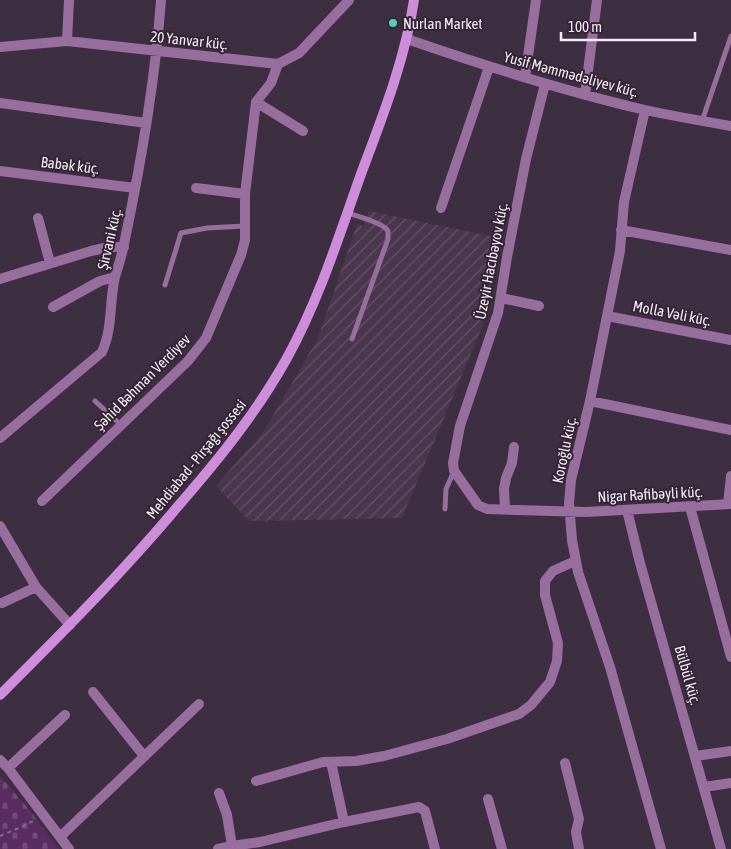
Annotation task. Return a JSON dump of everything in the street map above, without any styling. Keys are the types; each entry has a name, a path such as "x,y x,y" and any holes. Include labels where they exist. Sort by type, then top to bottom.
{"main road":[{"name":"Mehdiabad - Pirşağı şossesi","path":"0,695 70,625 152,538 227,449 251,417 280,370 307,318 347,213 384,109 406,39 414,0"}],"street":[{"path":"67,41 69,0"},
{"name":"Şirvani küç.","path":"0,438 102,352 108,339 115,277 124,247 146,123 157,52 161,0"},
{"path":"303,131 256,102 271,82 278,64 299,53 349,0"},
{"path":"525,77 536,0"},
{"path":"585,95 597,0"},
{"name":"Yusif Məmmədəliyev küç.","path":"406,39 489,67 585,95 646,110 731,126"},
{"name":"20 Yanvar küç.","path":"0,47 67,41 278,64"},
{"path":"441,208 489,67"},
{"name":"Üzeyir Hacıbəyov küç.","path":"454,471 453,463 460,426 495,324 526,159 545,84"},
{"name":"Şəhid Bəhman Verdiyev","path":"42,501 188,361 206,338 241,255 245,240 245,194 256,102"},
{"path":"0,103 146,123"},
{"name":"Koroğlu küç.","path":"646,110 624,202 620,251 590,401 571,480 570,512 575,561 610,667 661,849"},
{"name":"Babək küç.","path":"0,171 135,188"},
{"path":"196,188 245,194"},
{"path":"38,218 50,263"},
{"path":"622,230 731,250"},
{"path":"0,279 109,247 124,247"},
{"path":"53,307 100,281 115,277"},
{"path":"501,298 539,306"},
{"name":"Molla Vəli küç.","path":"607,316 731,340"},
{"path":"590,401 731,430"},
{"path":"505,508 504,489 512,462 514,446"},
{"name":"Nigar Rəfibəyli küç.","path":"454,471 478,504 487,508 586,512 729,504"},
{"path":"729,504 731,476"},
{"path":"690,507 731,657"},
{"name":"Bülbül küç.","path":"627,510 640,563 721,849"},
{"path":"0,526 36,587 70,625"},
{"path":"256,781 309,765 372,759 447,739 519,714 531,705 550,682 557,661 558,643 546,595 545,581 554,571 575,561"},
{"path":"2,603 36,587"},
{"path":"93,692 144,756"},
{"path":"60,837 199,704"},
{"path":"8,768 65,715"},
{"path":"695,756 731,751"},
{"path":"0,760 69,849"},
{"path":"331,762 344,822"},
{"path":"565,764 580,819 580,823 576,828 579,849"},
{"path":"704,787 731,783"},
{"path":"219,793 227,815 232,847"},
{"path":"488,799 502,849"},
{"path":"218,849 260,842 419,807 425,811 435,849"}],"lane":[{"path":"702,121 731,36"},
{"path":"347,213 386,228 388,232 388,239 352,339"},
{"path":"165,285 181,233 207,228 246,226"},
{"path":"95,401 121,425"},
{"path":"446,509 446,489 454,471"}],"path":[{"path":"0,836 19,828 43,814"}],"shaded area":[{"path":"369,211 500,238 488,313 402,518 249,521 216,486 264,431 318,338 357,224 364,226"}],"green space":[{"path":"0,776 28,808 59,849 0,849"}],"place":[{"name":"Nurlan Market","path":"393,23"}]}
